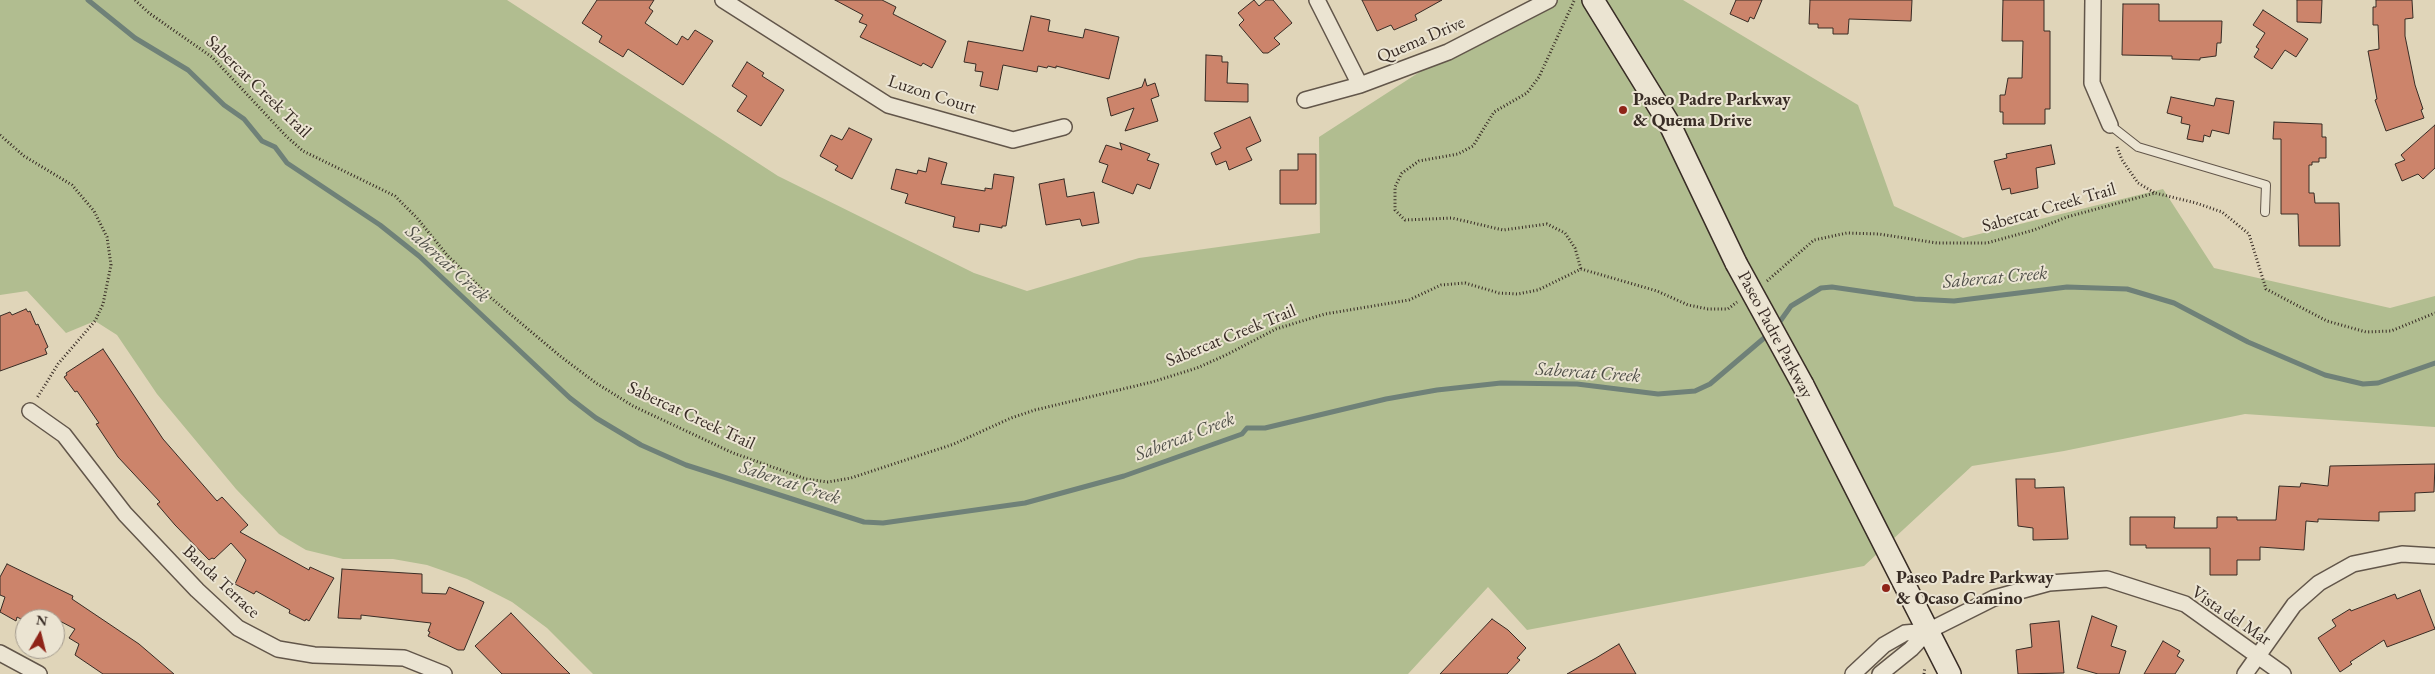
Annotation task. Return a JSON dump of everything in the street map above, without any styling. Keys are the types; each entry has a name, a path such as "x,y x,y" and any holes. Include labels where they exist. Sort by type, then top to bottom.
{"main road":[{"name":"Paseo Padre Parkway","path":"1593,0 1670,125 1736,263 1803,385 1950,674"}],"street":[{"name":"Luzon Court","path":"723,0 888,105 1013,140 1064,128"},
{"path":"1316,0 1360,85"},
{"name":"Quema Drive","path":"1305,100 1360,85 1448,52 1549,0"},
{"path":"2093,0 2092,83 2110,125"},
{"name":"Banda Terrace","path":"30,411 64,435 124,514 197,590 238,628 278,649 314,655 404,658 444,674"},
{"path":"2245,674 2294,605 2319,583 2353,564 2402,554 2435,556"},
{"name":"Vista del Mar","path":"1928,631 1994,598 2049,582 2107,579 2185,604 2283,674"},
{"path":"1853,674 1884,645 1905,633 1928,631"},
{"path":"1880,674 1911,649 1928,631"},
{"path":"0,653 39,674"}],"lane":[{"path":"2110,125 2138,147 2266,185 2265,212"}],"path":[{"name":"Sabercat Creek Trail","path":"135,0 149,13 212,57 286,136 303,151 395,196 418,218 448,255 490,297 560,356 596,383 633,406 733,453 806,479 828,482 851,478 954,444 1011,418 1035,410 1152,382 1197,368 1276,329 1325,314 1409,300 1441,285 1465,283 1499,293 1518,294 1538,290 1581,270"},
{"path":"1575,0 1539,77 1526,93 1494,112 1473,146 1458,154 1419,161 1402,173 1395,187 1395,210 1405,220 1452,218 1503,230 1546,224 1564,233 1575,248 1581,270 1657,290 1688,305 1708,310 1728,309 1742,299"},
{"path":"2110,125 2122,160 2138,183 2155,193"},
{"path":"0,135 24,156 72,185 94,211 108,238 110,265 103,304 95,321 58,364 30,411"},
{"name":"Sabercat Creek Trail","path":"1764,283 1778,273 1814,240 1847,233 1879,234 1937,243 1987,243 2034,230 2102,206 2155,193 2196,203 2222,212 2249,234 2266,289 2327,320 2366,332 2392,331 2435,313"}],"green space":[{"path":"0,0 507,0 778,176 974,273 1027,291 1139,258 1320,233 1319,137 1531,0 1683,0 1858,105 1894,206 1963,238 2163,189 2214,268 2390,308 2435,296 2435,427 2245,414 2064,451 1972,466 1864,566 1527,630 1488,587 1408,674 593,674 547,628 512,602 467,579 427,565 393,559 343,559 306,550 279,534 236,489 157,394 117,335 95,321 66,333 27,291 0,295"}],"building":[{"path":"597,0 654,0 649,8 653,11 645,23 677,45 682,36 688,40 695,30 713,41 683,85 628,49 623,57 599,42 602,36 582,23"},
{"path":"835,0 882,0 896,7 893,14 946,41 932,68 923,63 921,66 860,37 867,25 859,22 863,15"},
{"path":"1254,0 1259,6 1266,0 1273,0 1292,23 1274,38 1280,44 1268,53 1263,53 1239,25 1244,20 1238,13"},
{"path":"1362,0 1442,0 1415,15 1417,20 1394,30 1391,25 1377,31"},
{"path":"1736,0 1762,0 1754,19 1750,17 1748,22 1730,14"},
{"path":"1810,0 1912,0 1911,21 1849,19 1848,34 1833,34 1833,28 1818,28 1818,24 1809,24"},
{"path":"2003,0 2044,0 2044,31 2050,31 2050,109 2045,109 2045,124 2003,124 2003,112 2000,112 2000,95 2005,95 2008,78 2022,78 2023,41 2002,41"},
{"path":"2297,0 2322,0 2321,23 2297,22"},
{"path":"2376,0 2412,0 2413,18 2405,19 2405,36 2424,118 2386,131 2375,100 2377,99 2368,51 2379,49 2378,25 2373,25 2373,7 2376,7"},
{"path":"2123,4 2159,4 2159,21 2222,21 2221,43 2217,43 2216,56 2200,58 2200,60 2172,59 2172,56 2122,55"},
{"path":"2263,10 2308,39 2296,57 2285,50 2272,69 2254,57 2259,49 2256,47 2265,33 2253,25"},
{"path":"1031,16 1050,20 1048,31 1083,38 1085,29 1119,37 1109,79 1056,66 1056,68 1048,66 1047,68 1038,66 1037,72 1003,65 998,90 980,86 983,72 975,71 976,64 964,62 968,41 1023,51"},
{"path":"1206,55 1222,56 1222,62 1228,62 1227,83 1248,84 1248,102 1205,101"},
{"path":"747,62 764,73 762,76 784,90 761,126 737,111 747,96 732,86"},
{"path":"1145,79 1147,86 1155,83 1159,96 1151,99 1158,121 1125,131 1134,108 1111,116 1107,98 1142,87"},
{"path":"2171,97 2214,106 2216,98 2234,101 2229,134 2212,130 2210,137 2204,135 2203,142 2187,139 2190,125 2181,123 2182,117 2167,113"},
{"path":"1250,117 1261,141 1246,148 1252,160 1229,170 1226,161 1216,165 1211,153 1221,148 1214,133"},
{"path":"2274,122 2322,124 2322,137 2326,137 2326,158 2319,158 2319,162 2312,162 2312,165 2309,165 2309,193 2314,193 2315,203 2339,203 2340,246 2299,246 2298,214 2281,214 2281,139 2273,139"},
{"path":"2435,125 2435,168 2423,179 2418,174 2402,181 2395,164 2405,160 2401,155"},
{"path":"849,128 872,139 852,179 835,170 838,166 820,156 831,135 842,140"},
{"path":"1120,143 1150,154 1147,160 1159,164 1150,189 1137,184 1133,194 1102,182 1108,165 1099,162 1106,145 1122,150"},
{"path":"2051,145 2055,164 2036,168 2038,188 2011,194 2010,188 2002,190 1994,161 2007,158 2006,154"},
{"path":"1298,154 1316,154 1316,204 1280,204 1280,170 1298,170"},
{"path":"929,158 947,163 941,184 985,191 985,188 992,189 994,174 1014,177 1006,226 1002,226 1002,228 980,224 979,232 953,227 955,217 905,203 908,194 891,189 896,169 917,174 918,170 926,172"},
{"path":"1064,179 1067,197 1094,192 1099,223 1082,226 1080,219 1046,225 1039,184"},
{"path":"26,309 28,312 30,311 36,325 38,324 48,347 45,349 47,354 0,371 0,316 10,312 12,315"},
{"path":"103,349 163,439 217,501 222,497 248,525 240,532 309,570 310,567 334,578 309,621 289,613 290,610 256,591 254,594 235,584 246,560 231,543 214,559 209,560 175,525 157,504 160,502 118,457 96,424 99,423 77,391 75,392 64,377 67,375 66,373"},
{"path":"2435,464 2434,492 2415,493 2415,511 2379,512 2379,521 2318,519 2318,522 2306,521 2304,550 2260,547 2260,560 2237,560 2237,575 2210,575 2210,548 2146,548 2146,545 2130,545 2130,517 2175,517 2174,528 2217,528 2217,517 2237,517 2237,520 2276,520 2279,486 2300,487 2301,483 2328,486 2330,466"},
{"path":"2016,479 2035,479 2035,488 2064,487 2068,539 2033,540 2033,528 2018,526"},
{"path":"7,564 73,596 72,599 139,644 174,674 103,674 75,655 79,644 69,638 75,629 65,624 65,609 15,609 15,620 0,612 5,597 0,595 0,577"},
{"path":"342,569 422,574 422,593 446,594 449,587 484,602 464,650 458,650 428,636 431,623 361,615 361,619 338,618"},
{"path":"2420,590 2435,629 2387,647 2384,640 2350,662 2352,664 2340,672 2318,638 2336,626 2332,620 2350,609 2351,611 2395,594 2397,599"},
{"path":"511,613 570,674 502,674 475,646"},
{"path":"2092,616 2117,626 2111,646 2126,651 2119,674 2098,674 2077,668"},
{"path":"1492,619 1508,630 1526,648 1517,658 1520,660 1507,674 1440,674"},
{"path":"2059,621 2064,673 2018,674 2016,650 2032,647 2030,624"},
{"path":"2163,641 2180,651 2177,656 2184,660 2175,674 2144,674"},
{"path":"1619,644 1636,674 1567,674 1596,658"}],"waterway":[{"name":"Sabercat Creek","path":"88,0 135,38 188,70 224,105 244,119 262,141 275,147 287,163 380,225 419,256 570,398 596,418 641,445 686,465 864,522 883,523 1025,503 1124,476 1242,434 1247,428 1265,428 1386,399 1437,390 1501,383 1577,384 1658,394 1695,391 1710,384 1770,333"},
{"name":"Sabercat Creek","path":"1776,327 1791,306 1821,288 1832,287 1915,299 1954,301 2067,287 2127,289 2174,303 2248,342 2325,375 2363,384 2378,383 2435,363"}],"place":[{"name":"Paseo Padre Parkway & Quema Drive","path":"1623,110"},
{"name":"Paseo Padre Parkway & Ocaso Camino","path":"1886,588"}]}
